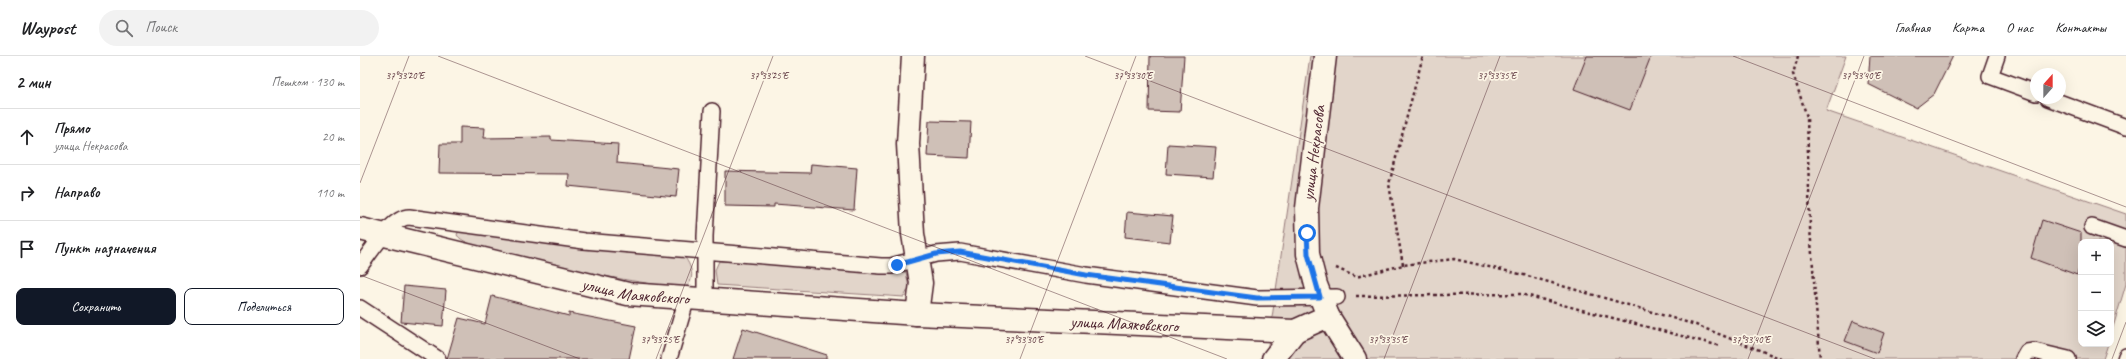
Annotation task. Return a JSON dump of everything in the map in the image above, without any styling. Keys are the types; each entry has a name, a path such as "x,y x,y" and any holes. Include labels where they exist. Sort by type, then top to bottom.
{"street":[{"path":"913,56 908,144 913,234 921,283 917,314"},
{"name":"улица Некрасова","path":"1325,56 1306,208 1308,254 1355,359"},
{"name":"улица Маяковского","path":"360,229 628,294 917,314 1295,331 1329,303"},
{"path":"1273,359 1295,331"}],"lane":[{"path":"1996,56 1990,76 2030,91"},
{"path":"2064,104 2126,127"},
{"path":"669,359 696,299 705,250 712,111"},
{"path":"360,266 397,220 409,217 540,236 885,266 936,254 960,252 1086,275 1257,298 1329,303"},
{"path":"2092,227 2126,239"},
{"path":"360,308 438,359"},
{"path":"2022,359 2026,352 2034,351 2068,359"}],"path":[{"path":"1403,265 1389,184 1421,71 1423,56"},
{"path":"1798,56 1793,74 1807,117 1810,228 1820,359"},
{"path":"1308,254 1356,277 1403,265 1454,259 1524,275 1696,325 1782,359"},
{"path":"1329,303 1521,294 1720,346"}],"shaded area":[{"path":"1310,56 1846,56 1826,111 2126,214 2126,284 2114,324 2114,239 2078,239 2078,347 2107,347 2103,359 1622,359 1619,357 1618,359 1266,359"},
{"path":"459,230 684,256 689,263 692,274 688,286 679,288 597,275 492,252 469,243 457,235"},
{"path":"719,261 906,272 909,288 904,297 717,285 715,270"}],"building":[{"path":"1150,56 1184,56 1180,112 1149,111"},
{"path":"1587,56 1651,56 1630,110 1574,89"},
{"path":"1870,56 1953,56 1934,94 1916,108 1868,84"},
{"path":"929,121 971,122 969,158 927,156"},
{"path":"460,127 485,128 484,138 551,137 551,140 618,144 617,163 679,169 676,197 568,186 569,174 439,173 440,144 460,144"},
{"path":"1168,144 1216,147 1213,177 1166,174"},
{"path":"811,164 857,168 854,210 774,204 774,207 725,206 725,171 810,173"},
{"path":"1127,212 1173,216 1170,242 1125,237"},
{"path":"2042,220 2081,233 2081,239 2078,239 2077,275 2031,258"},
{"path":"404,286 446,290 443,326 401,322"},
{"path":"492,296 569,316 569,313 636,326 629,359 447,359 459,318 485,324"},
{"path":"1853,321 1884,333 1877,353 1845,341"},
{"path":"743,328 827,355 827,359 733,359"}],"route":[{"path":"897,265 936,254 960,252 1086,275 1257,298 1320,297 1308,254 1307,233"}]}
